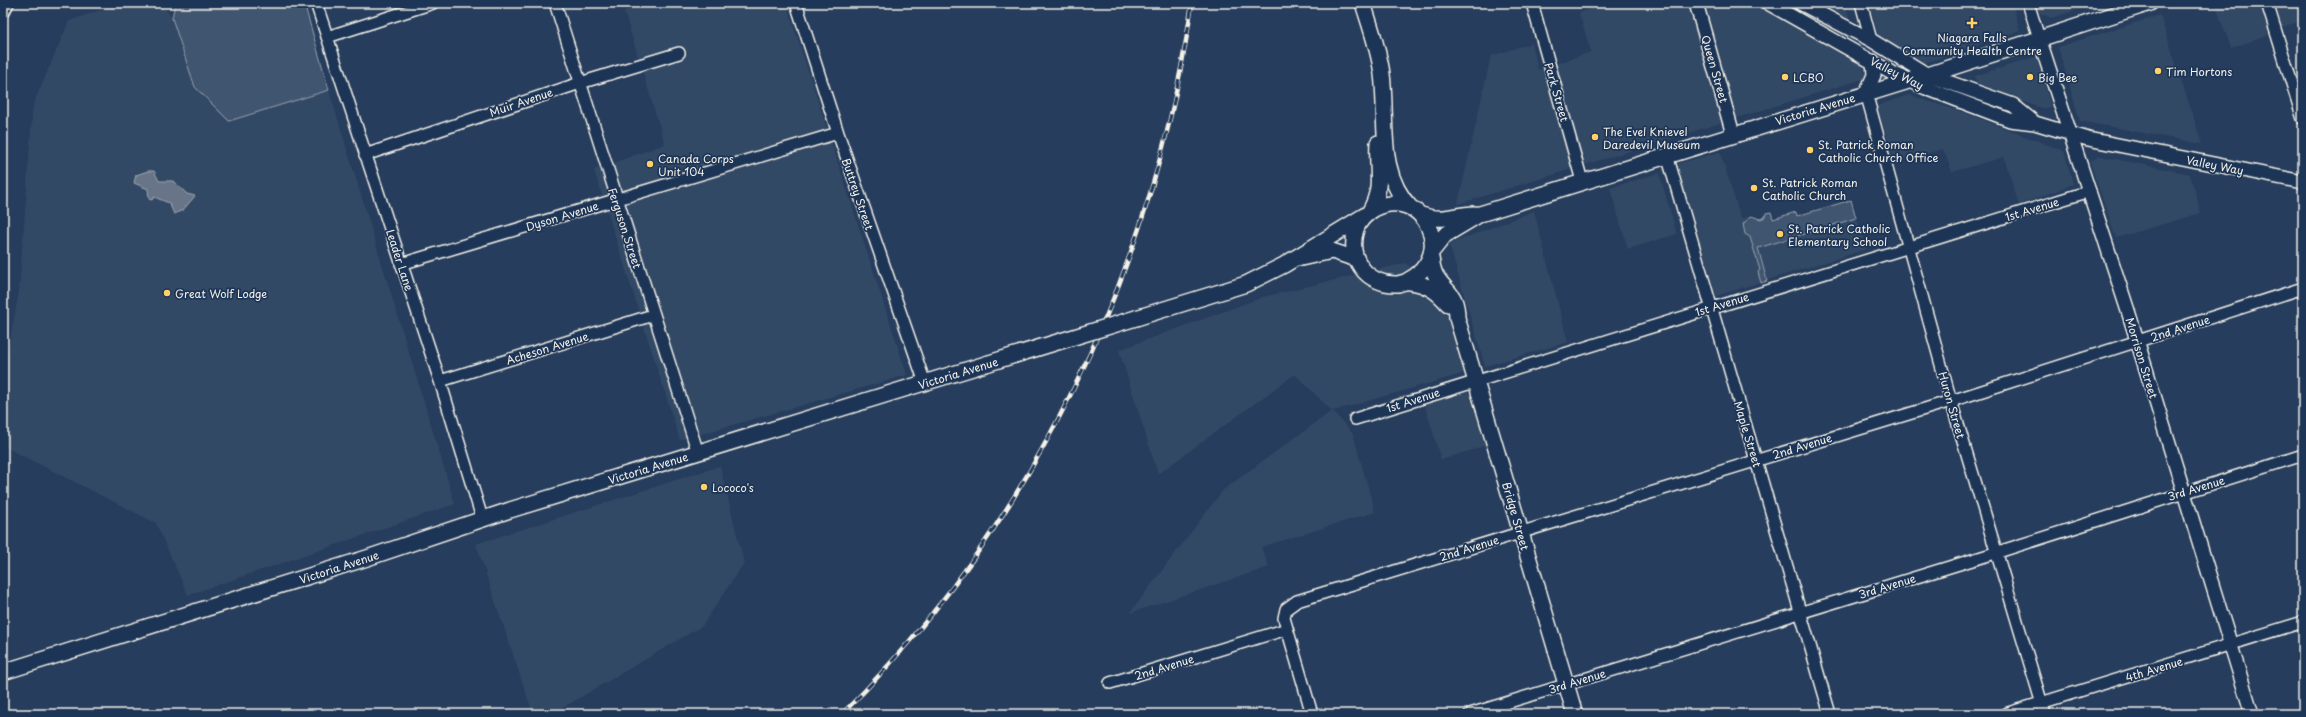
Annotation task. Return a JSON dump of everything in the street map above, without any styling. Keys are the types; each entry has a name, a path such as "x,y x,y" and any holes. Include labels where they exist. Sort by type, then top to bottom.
{"main road":[{"path":"3,9 6,3"},
{"path":"1363,3 1382,72 1385,99 1384,123 1392,178 1406,202 1431,231 1432,254 1422,272 1408,281 1397,284 1384,283 1371,277 1361,268 1356,259 1353,248 1354,236 1358,226 1377,200 1379,190 1378,144 1384,123"},
{"name":"Victoria Avenue","path":"1432,254 1445,235 1480,214 1907,80 1928,75 2150,3"},
{"path":"1367,214 1390,204 1416,212"},
{"name":"Victoria Avenue","path":"1416,212 1441,220 1466,214 1480,214"},
{"name":"Victoria Avenue","path":"3,672 367,558 482,518 1246,284 1291,260 1367,214"},
{"name":"Victoria Avenue","path":"1291,260 1332,251 1356,259"},
{"name":"Bridge Street","path":"1432,254 1436,277 1454,298 1457,318 1477,380 1575,714"},
{"name":"Bridge Street","path":"1408,281 1420,284 1436,291 1457,318"}],"street":[{"name":"Leader Lane","path":"316,3 440,382 482,518"},
{"path":"327,37 433,3"},
{"name":"Ferguson Street","path":"555,3 616,199 698,453"},
{"name":"Buttrey Street","path":"796,3 838,133 925,383"},
{"name":"Park Street","path":"1532,3 1582,181"},
{"name":"Queen Street","path":"1696,3 1733,134"},
{"name":"Valley Way","path":"1768,3 1907,80 2010,120 2035,123 2071,134 2212,165 2303,182"},
{"name":"Valley Way","path":"1800,3 1871,40 1928,75 2013,105 2035,123"},
{"path":"1861,3 1871,40"},
{"name":"Morrison Street","path":"2028,3 2090,191 2252,714"},
{"path":"2267,3 2303,119"},
{"name":"Muir Avenue","path":"365,155 580,83 679,54"},
{"path":"1866,93 1874,75 1873,61"},
{"name":"Huron Street","path":"1866,93 1907,247 1951,401 1995,552 2045,714"},
{"name":"Dyson Avenue","path":"401,264 838,133"},
{"name":"Maple Street","path":"1667,155 1710,308 1830,714"},
{"name":"1st Avenue","path":"1355,419 2090,191"},
{"name":"2nd Avenue","path":"1110,683 1287,629 1284,612 1289,605 1300,600 1951,401 2303,288"},
{"name":"Acheson Avenue","path":"440,382 653,315"},
{"name":"3rd Avenue","path":"1470,714 1801,613 2303,455"},
{"name":"4th Avenue","path":"2005,714 2230,646 2303,622"},
{"path":"1287,629 1312,714"}],"shaded area":[{"path":"121,3 161,3 172,18 195,87 229,121 329,90 455,504 188,595 156,523 3,446 3,379 19,291 33,105 69,21"},
{"path":"175,3 304,3 329,90 229,121 195,87 172,18"},
{"path":"648,3 786,3 907,375 680,440 594,170 665,144 624,11"},
{"path":"1606,3 1845,3 1866,78 1458,204 1491,56 1532,43 1538,70 1591,52 1579,13"},
{"path":"1869,3 2012,3 2020,31 1924,63 1879,37"},
{"path":"2034,3 2100,3 2051,18 2036,11"},
{"path":"2215,3 2303,3 2303,20 2267,32 2267,36 2231,48"},
{"path":"2160,15 2202,144 2080,121 2058,47"},
{"path":"2036,57 2051,108 2041,108 1977,84 1975,76"},
{"path":"1909,95 1962,112 2064,151 2073,184 2019,205 2004,157 1952,172 1943,149 1895,163 1877,106"},
{"name":"St. Patrick Catholic Elementary School","path":"1720,152 1741,219 1751,216 1761,219 1765,217 1766,213 1771,212 1773,219 1796,212 1797,216 1851,200 1867,249 1716,296 1677,164"},
{"path":"2099,156 2190,174 2201,213 2116,238 2090,162"},
{"path":"148,171 154,171 159,181 173,181 187,194 195,196 183,210 174,214 169,203 154,197 152,200 149,199 148,189 134,183 136,175"},
{"path":"1659,173 1677,234 1628,249 1610,188"},
{"path":"1851,200 1856,218 1758,248 1767,281 1761,283 1758,272 1760,270 1750,237 1745,234 1743,224 1751,216 1761,219 1765,217 1766,213 1771,212 1773,219 1796,212 1797,216"},
{"path":"1534,211 1568,342 1485,366 1449,244"},
{"path":"1406,263 1444,303 1465,373 1333,411 1353,434 1375,512 1261,547 1269,567 1130,613 1223,490 1332,411 1295,374 1158,474 1119,350 1263,297"},
{"path":"1468,392 1487,445 1441,460 1425,405"},
{"path":"720,466 744,563 702,626 552,714 533,714 476,544"}],"railway":[{"path":"842,714 910,640 972,560 1027,476 1074,387 1115,295 1148,199 1174,102 1192,3"}],"place":[{"name":"Niagara Falls Community Health Centre","path":"1972,23"},
{"name":"Tim Hortons","path":"2158,71"},
{"name":"LCBO","path":"1785,77"},
{"name":"Big Bee","path":"2030,77"},
{"name":"The Evel Knievel Daredevil Museum","path":"1595,137"},
{"name":"St. Patrick Roman Catholic Church Office","path":"1810,150"},
{"name":"Canada Corps Unit 104","path":"650,164"},
{"name":"St. Patrick Roman Catholic Church","path":"1754,188"},
{"name":"St. Patrick Catholic Elementary School","path":"1780,234"},
{"name":"Great Wolf Lodge","path":"167,293"},
{"name":"Lococo's","path":"704,487"}]}
